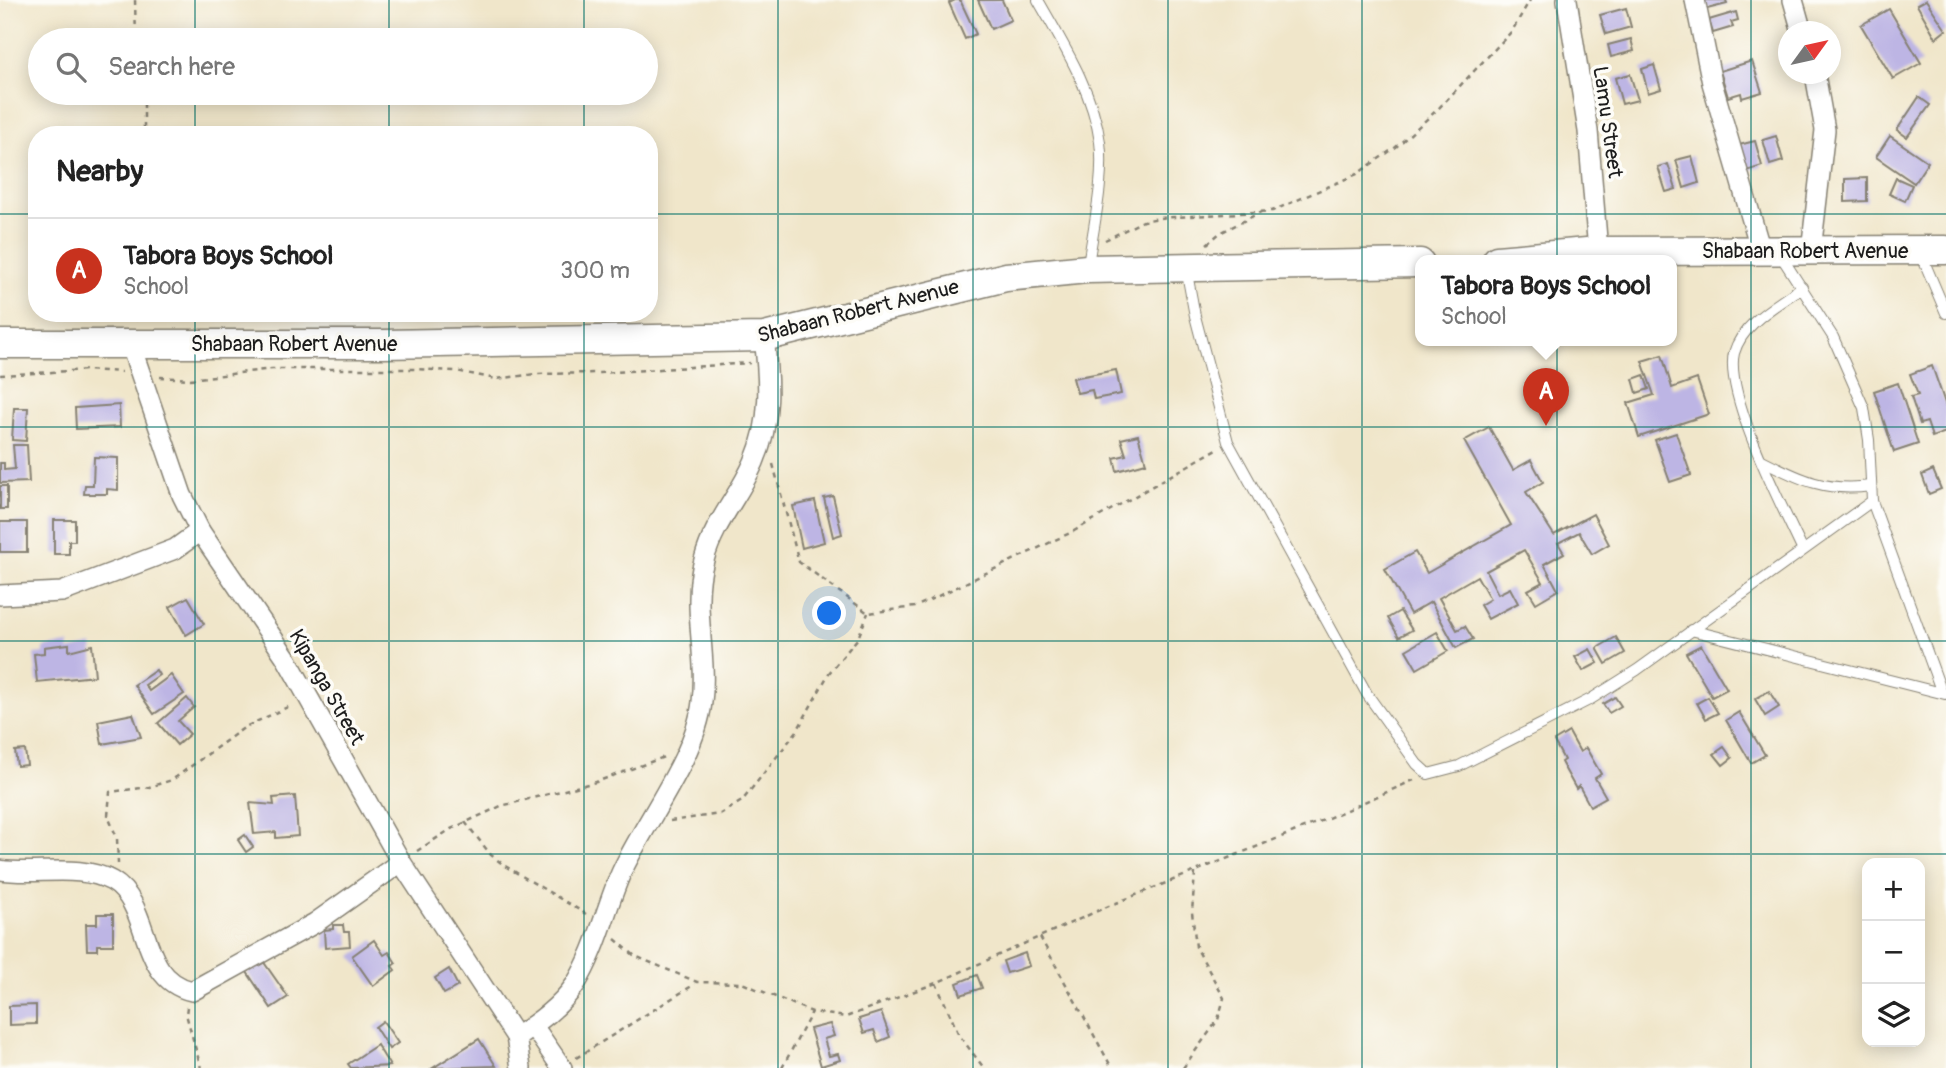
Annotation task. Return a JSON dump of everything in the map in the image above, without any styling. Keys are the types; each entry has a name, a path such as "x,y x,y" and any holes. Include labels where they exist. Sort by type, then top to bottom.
{"street":[{"name":"Lamu Street","path":"1567,0 1588,131 1598,251"},
{"path":"1695,0 1712,83 1769,251"},
{"path":"1793,0 1799,21"},
{"path":"1811,251 1825,130 1817,84"},
{"name":"Shabaan Robert Avenue","path":"1553,255 1598,251 1932,250"},
{"name":"Shabaan Robert Avenue","path":"0,344 765,350 980,281 1089,259 1186,267 1415,263"},
{"name":"Kipanga Street","path":"131,345 182,495 200,531 255,609 401,862 459,955 516,1037 521,1068"},
{"path":"516,1037 558,1005 574,986 603,927 621,874 695,735 702,702 699,586 713,530 754,463 766,430 769,386 765,350"},
{"path":"0,596 62,592 175,549 200,531"},
{"path":"0,870 100,876 126,892 157,965 176,984 192,991 324,917 401,862"},
{"path":"533,1026 562,1068"}],"lane":[{"path":"1038,0 1078,76 1091,107 1101,143 1089,259"},
{"path":"1932,250 1946,313"},
{"path":"1769,251 1801,287 1833,337 1864,408 1869,440 1872,501 1944,694"},
{"path":"1186,267 1198,328 1228,442 1367,694 1417,764 1428,774 1459,766 1591,699 1872,501"},
{"path":"1801,287 1749,326 1734,353 1734,383 1762,460 1802,549"},
{"path":"1762,460 1821,486 1838,489 1871,486"},
{"path":"1691,631 1944,694"}],"path":[{"path":"135,0 136,28"},
{"path":"1089,259 1130,227 1151,219 1184,214 1282,208 1357,174 1396,147 1438,109 1513,32 1530,0"},
{"path":"144,105 145,126"},
{"path":"1186,267 1220,233 1263,211"},
{"path":"0,375 87,370 190,379 272,369 412,369 456,371 496,379 526,374 600,373 765,350"},
{"path":"772,462 799,562 869,613 915,607 1127,503 1228,442"},
{"path":"642,833 674,820 720,814 742,801 797,731 829,673 858,638 869,613"},
{"path":"126,892 118,864 117,838 108,816 110,792 149,787 172,780 245,727 308,699"},
{"path":"401,862 466,822 501,806 596,782 664,757 685,753"},
{"path":"466,822 491,855 603,927 635,956 697,982 742,983 812,1012 846,1017 936,983 1111,905 1195,873 1428,774"},
{"path":"1183,1068 1218,1020 1224,998 1196,947 1192,912 1195,873"},
{"path":"1040,937 1112,1068"},
{"path":"562,1068 697,982"},
{"path":"936,983 959,1035 984,1068"},
{"path":"192,991 186,1014 201,1068"},
{"path":"782,1068 812,1012"}],"building":[{"path":"960,0 976,34 965,39 949,3"},
{"path":"978,0 1002,0 1011,20 991,29"},
{"path":"1700,0 1726,0 1727,4 1703,10"},
{"path":"1926,0 1946,30 1936,38 1917,5"},
{"path":"1626,8 1631,27 1606,34 1600,15"},
{"path":"1889,9 1921,63 1893,79 1861,25"},
{"path":"1736,12 1738,20 1731,22 1733,27 1713,33 1709,20"},
{"path":"1631,39 1634,51 1611,57 1608,45"},
{"path":"1752,61 1762,92 1742,98 1741,93 1728,97 1720,71"},
{"path":"1654,65 1661,89 1648,93 1642,69"},
{"path":"1630,74 1638,100 1622,104 1615,78"},
{"path":"1919,97 1930,105 1907,137 1897,130"},
{"path":"1776,136 1783,161 1770,165 1763,140"},
{"path":"1890,136 1928,162 1914,183 1876,157"},
{"path":"1755,141 1762,166 1747,171 1739,145"},
{"path":"1692,156 1699,183 1684,188 1676,160"},
{"path":"1668,164 1676,189 1666,192 1658,167"},
{"path":"1867,178 1867,201 1845,202 1845,179"},
{"path":"1896,178 1912,185 1905,201 1889,194"},
{"path":"1662,355 1672,388 1697,379 1709,414 1639,437 1628,403 1654,395 1642,361"},
{"path":"1932,366 1946,406 1946,432 1932,437 1927,422 1920,424 1911,397 1918,395 1910,374"},
{"path":"1116,370 1121,394 1094,399 1092,390 1077,393 1073,378"},
{"path":"1644,375 1649,389 1637,393 1633,379"},
{"path":"1898,383 1918,444 1894,452 1874,391"},
{"path":"119,405 120,427 76,429 75,408"},
{"path":"14,408 28,408 26,441 12,440"},
{"path":"1489,427 1513,470 1531,460 1543,482 1526,492 1554,535 1593,514 1609,544 1592,554 1579,532 1558,543 1564,553 1544,564 1558,590 1536,603 1528,590 1543,582 1524,550 1486,571 1498,594 1510,588 1518,603 1488,619 1480,605 1490,599 1477,576 1439,598 1457,630 1465,626 1473,639 1456,648 1431,602 1410,614 1385,569 1415,552 1427,573 1511,525 1464,441"},
{"path":"1676,433 1691,475 1670,482 1655,440"},
{"path":"1138,435 1146,463 1117,471 1114,458 1126,455 1121,439"},
{"path":"13,445 27,445 29,482 0,483 0,463 4,463 4,470 15,469"},
{"path":"94,457 118,458 118,490 107,489 107,494 84,494 85,485 93,485"},
{"path":"1933,470 1941,489 1929,494 1922,475"},
{"path":"0,486 7,486 7,509 0,509"},
{"path":"833,496 842,534 833,537 824,498"},
{"path":"815,501 824,542 802,548 793,506"},
{"path":"54,520 75,520 75,541 69,541 69,554 54,554"},
{"path":"0,522 27,522 27,552 0,552"},
{"path":"188,597 204,624 186,635 170,607"},
{"path":"1400,611 1412,630 1399,637 1388,618"},
{"path":"1437,632 1448,651 1417,669 1406,650"},
{"path":"1616,637 1625,653 1606,664 1597,648"},
{"path":"69,644 69,651 92,645 95,676 37,682 34,654 44,653 44,647"},
{"path":"1701,645 1727,689 1712,697 1686,653"},
{"path":"1590,649 1598,663 1583,671 1575,657"},
{"path":"156,670 159,675 145,685 149,691 171,675 184,694 154,714 134,685"},
{"path":"1769,691 1779,707 1765,716 1755,699"},
{"path":"1615,697 1621,706 1609,713 1603,704"},
{"path":"1708,697 1718,713 1706,719 1697,703"},
{"path":"187,698 194,707 178,721 190,734 177,745 158,723"},
{"path":"1739,712 1765,755 1751,763 1726,720"},
{"path":"133,714 141,737 102,744 98,721"},
{"path":"1569,732 1580,752 1586,748 1601,774 1595,778 1606,797 1590,806 1579,786 1576,789 1561,762 1564,760 1554,741"},
{"path":"1724,747 1732,758 1723,765 1714,754"},
{"path":"25,750 27,765 17,766 15,751"},
{"path":"295,796 298,836 276,838 276,832 254,834 250,803 274,805 273,798"},
{"path":"245,835 253,847 246,852 238,840"},
{"path":"97,914 113,914 113,945 97,945 97,950 87,950 86,924 97,924"},
{"path":"333,925 343,925 344,932 349,932 350,946 325,948 324,930 333,929"},
{"path":"374,940 384,955 389,952 396,963 392,966 395,970 373,986 352,956"},
{"path":"1025,953 1029,966 1007,973 1003,961"},
{"path":"263,961 288,997 271,1008 247,972"},
{"path":"449,969 458,986 444,994 435,978"},
{"path":"977,975 982,988 961,995 957,983"},
{"path":"36,1005 36,1024 9,1025 9,1006"},
{"path":"881,1012 890,1037 878,1042 874,1030 864,1033 859,1019"},
{"path":"383,1021 398,1043 389,1049 375,1027"},
{"path":"830,1024 834,1036 824,1039 829,1056 838,1054 840,1060 821,1066 810,1029"},
{"path":"479,1039 496,1066 433,1068"},
{"path":"377,1045 390,1066 351,1068 348,1064"}],"place":[{"name":"Tabora Boys School","path":"1546,426"}]}
